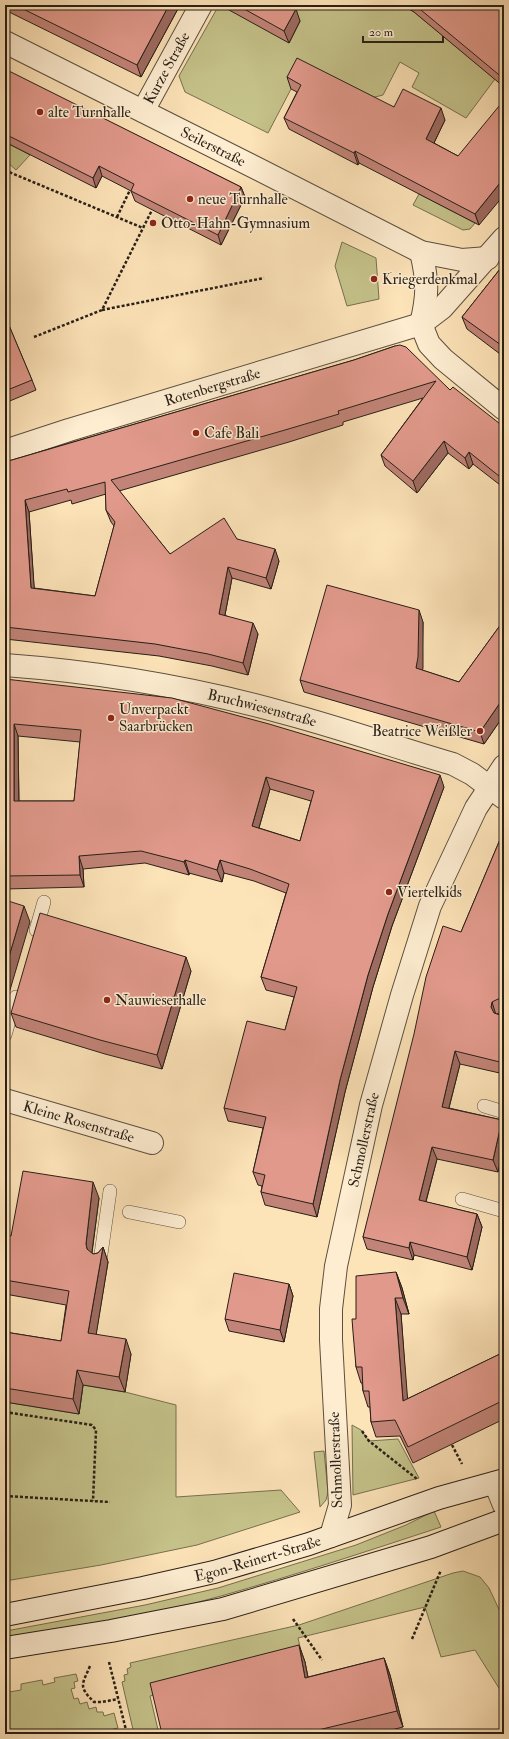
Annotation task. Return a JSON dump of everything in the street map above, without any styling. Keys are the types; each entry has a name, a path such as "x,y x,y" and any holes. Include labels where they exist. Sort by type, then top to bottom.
{"street":[{"name":"Kurze Straße","path":"144,111 201,5"},
{"name":"Seilerstraße","path":"5,42 421,252"},
{"name":"Rotenbergstraße","path":"5,451 421,324 442,308 488,258 504,238"},
{"path":"488,258 462,260 421,252 426,272 427,301 421,324 429,344 442,359 504,409"},
{"name":"Bruchwiesenstraße","path":"5,665 55,669 141,682 185,690 288,714 453,764 472,774 496,793"},
{"name":"Schmollerstraße","path":"331,1536 340,1505 331,1324 333,1288 371,1105 402,995 430,906 476,808 496,793 504,766"},
{"name":"Kleine Rosenstraße","path":"5,1100 152,1143"},
{"path":"499,1481 504,1505"},
{"name":"Egon-Reinert-Straße","path":"5,1614 143,1588 214,1572 331,1536 439,1498 499,1481"},
{"path":"5,1648 111,1631 223,1609 431,1547 504,1520"}],"lane":[{"path":"33,939 44,902"},
{"path":"5,1035 20,983"},
{"path":"484,1106 504,1112"},
{"path":"100,1260 110,1191"},
{"path":"462,1199 504,1211"},
{"path":"129,1212 179,1222"}],"path":[{"path":"5,174 9,172 143,228"},
{"path":"117,217 130,190"},
{"path":"102,310 152,210"},
{"path":"34,337 102,310 264,278"},
{"path":"5,1412 92,1425 96,1430 93,1501"},
{"path":"336,1417 361,1430 366,1437 420,1482"},
{"path":"452,1445 462,1464"},
{"path":"5,1496 110,1502"},
{"path":"412,1639 442,1570"},
{"path":"293,1619 322,1660"},
{"path":"109,1662 127,1734"},
{"path":"90,1666 82,1682 85,1693 94,1702 118,1699"}],"shaded area":[{"path":"219,5 287,13 291,5 402,5 414,12 495,79 466,118 412,87 419,73 400,62 383,95 367,99 301,70 268,133 185,92 179,76"},
{"path":"5,142 30,155 16,170 5,160"},
{"path":"419,194 475,223 470,229 463,230 413,205"},
{"path":"342,242 376,258 379,299 347,306 335,266"},
{"path":"83,1385 125,1392 176,1405 176,1497 281,1490 300,1512 197,1545 101,1565 5,1581 5,1402 79,1414"},
{"path":"352,1425 361,1430 369,1441 398,1439 419,1478 353,1495"},
{"path":"324,1451 328,1492 326,1500 320,1507 314,1452"},
{"path":"434,1511 441,1527 276,1580 195,1603 168,1609 7,1639 6,1631 145,1605 218,1588 356,1545 406,1525"},
{"path":"463,1571 480,1577 489,1588 504,1620 504,1693 502,1693 475,1650 441,1657 425,1607 298,1638 302,1656 150,1696 159,1734 134,1734 122,1682 125,1681 124,1675 128,1674 127,1669 131,1667 130,1663 299,1625 453,1573"},
{"path":"76,1674 78,1681 74,1682 75,1688 71,1689 74,1699 78,1698 80,1704 87,1702 89,1709 96,1707 97,1712 103,1712 104,1716 114,1713 118,1728 94,1734 5,1734 5,1698 10,1697 9,1692 21,1690 21,1684 42,1680 43,1685 55,1682 54,1678"}],"building":[{"path":"15,5 169,5 137,65"},
{"path":"237,5 289,5 296,9 284,31"},
{"path":"415,5 504,5 504,79"},
{"path":"297,58 394,107 403,89 441,108 426,139 458,156 504,100 504,178 475,214 355,151 354,153 284,118 301,85 287,77"},
{"path":"5,69 241,187 218,235 131,191 134,184 99,166 93,178 5,134"},
{"path":"504,264 504,341 501,345 462,317"},
{"path":"5,316 32,380 5,391"},
{"path":"400,345 406,347 450,390 453,387 504,427 504,480 469,452 465,458 444,441 413,481 381,455 436,381 338,411 339,414 111,480 170,554 224,518 237,539 275,549 266,578 228,567 219,614 253,623 243,663 208,654 155,644 5,627 5,462 354,360","holes":["105,482 106,510 115,522 95,596 31,588 25,500 67,489 68,492"]},
{"path":"327,585 419,610 418,657 416,668 459,682 504,620 504,697 480,732 300,680"},
{"path":"5,679 172,698 269,724 440,775 388,914 368,975 340,1080 313,1204 261,1192 265,1175 253,1172 266,1117 224,1108 247,1021 285,1030 297,987 261,977 289,884 250,869 220,860 217,870 185,860 184,862 141,851 79,856 80,875 5,876","holes":["14,724 81,730 74,801 14,801","266,777 314,791 300,841 252,826"]},
{"path":"504,830 504,1000 498,999 492,1002 491,1007 494,1013 500,1015 504,1012 504,1063 455,1051 442,1107 502,1120 493,1160 432,1147 419,1200 477,1214 467,1257 410,1242 409,1248 363,1237 414,1034 426,977 443,926 461,932"},
{"path":"5,900 24,906 5,970"},
{"name":"Nauwieserhalle","path":"40,913 186,957 157,1055 100,1040 11,1013"},
{"path":"23,1171 93,1182 86,1244 87,1249 93,1254 98,1253 103,1247 88,1333 126,1339 119,1377 77,1370 73,1399 5,1388 5,1332 61,1341 69,1291 5,1280 5,1235 11,1236"},
{"path":"396,1272 403,1298 395,1298 403,1401 504,1352 504,1400 408,1447 395,1420 371,1422 369,1391 363,1391 362,1367 356,1367 352,1319 356,1319 356,1276"},
{"path":"234,1273 289,1284 280,1330 225,1319"},
{"path":"299,1645 305,1678 384,1658 397,1711 314,1731 315,1734 162,1734 150,1683"}],"place":[{"name":"alte Turnhalle","path":"40,112"},
{"name":"neue Turnhalle","path":"190,199"},
{"name":"Otto-Hahn-Gymnasium","path":"153,223"},
{"name":"Kriegerdenkmal","path":"374,279"},
{"name":"Cafe Bali","path":"196,433"},
{"name":"Unverpackt Saarbrücken","path":"111,718"},
{"name":"Beatrice Weißler","path":"480,731"},
{"name":"Viertelkids","path":"389,892"},
{"name":"Nauwieserhalle","path":"107,1000"}]}
